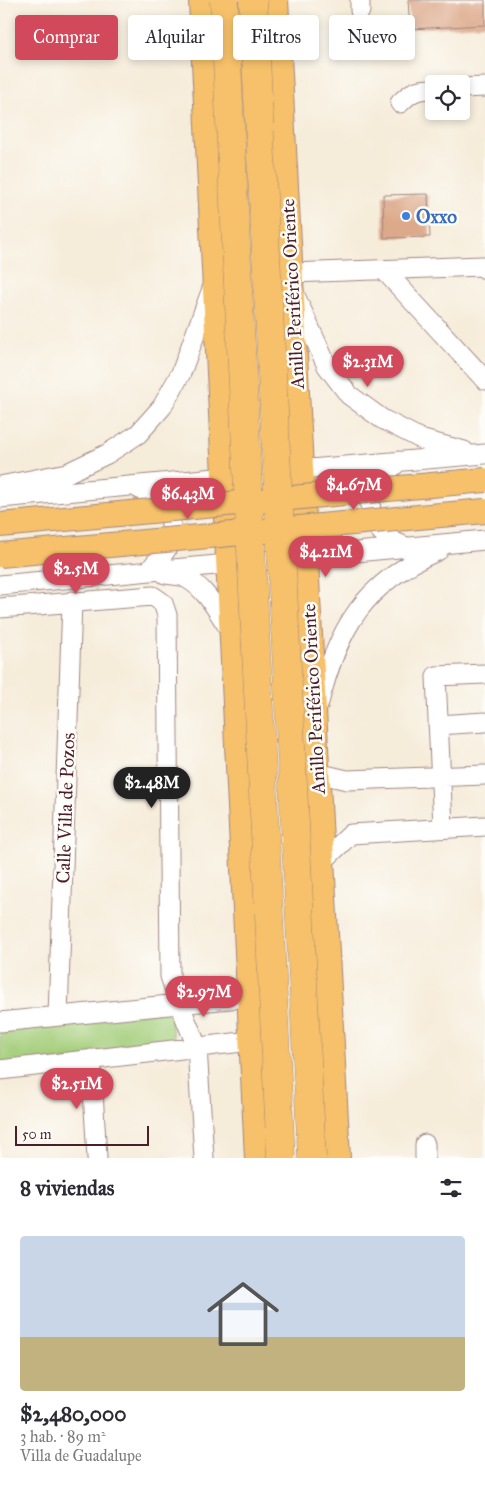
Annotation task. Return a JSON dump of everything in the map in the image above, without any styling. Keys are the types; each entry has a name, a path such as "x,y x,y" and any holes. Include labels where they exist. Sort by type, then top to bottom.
{"highway":[{"path":"224,0 281,1158"},
{"name":"Anillo Periférico Oriente","path":"253,0 312,1158"}],"main road":[{"path":"201,0 257,1158"},
{"name":"Anillo Periférico Oriente","path":"276,0 338,1158"},
{"path":"210,185 216,199 224,206 234,211 255,213 274,203 280,195 286,178"},
{"path":"0,525 485,480"},
{"path":"0,555 485,511"},
{"path":"243,867 248,845 254,835 269,826 286,824 297,826 307,832 315,841 322,862"}],"street":[{"path":"470,88 485,87"},
{"path":"400,103 418,89 425,89"},
{"path":"481,454 423,440 382,419 349,395 327,366 291,281 384,270 483,266 485,269"},
{"path":"384,270 485,380"},
{"path":"0,486 67,472 106,454 138,434 162,407 181,373 215,281"},
{"path":"0,498 481,454"},
{"path":"399,461 378,482 372,495 371,509 374,522 382,534 392,543 406,548"},
{"path":"134,486 158,501 167,511 171,523 171,536 167,549 149,571"},
{"path":"0,585 485,540"},
{"path":"314,722 333,655 346,627 358,609 378,586 416,560 455,543"},
{"path":"149,571 182,577 191,582 212,603 232,633"},
{"path":"0,608 153,596 163,603 167,615 170,976 197,1047 204,1158"},
{"name":"Calle Villa de Pozos","path":"58,1016 72,601"},
{"path":"443,827 436,676 485,674"},
{"path":"438,725 485,722"},
{"path":"317,773 348,780 485,775"},
{"path":"322,862 351,834 443,827 485,826"},
{"path":"0,1022 249,997"},
{"path":"0,1070 251,1041"},
{"path":"91,1059 97,1158"}],"green space":[{"path":"170,1010 175,1049 0,1067 0,1027"}],"building":[{"path":"408,0 485,0 485,25 415,29 415,15 409,15"},
{"name":"Oxxo","path":"428,194 430,237 384,238 383,195"}],"place":[{"name":"Oxxo","path":"406,216"}]}
